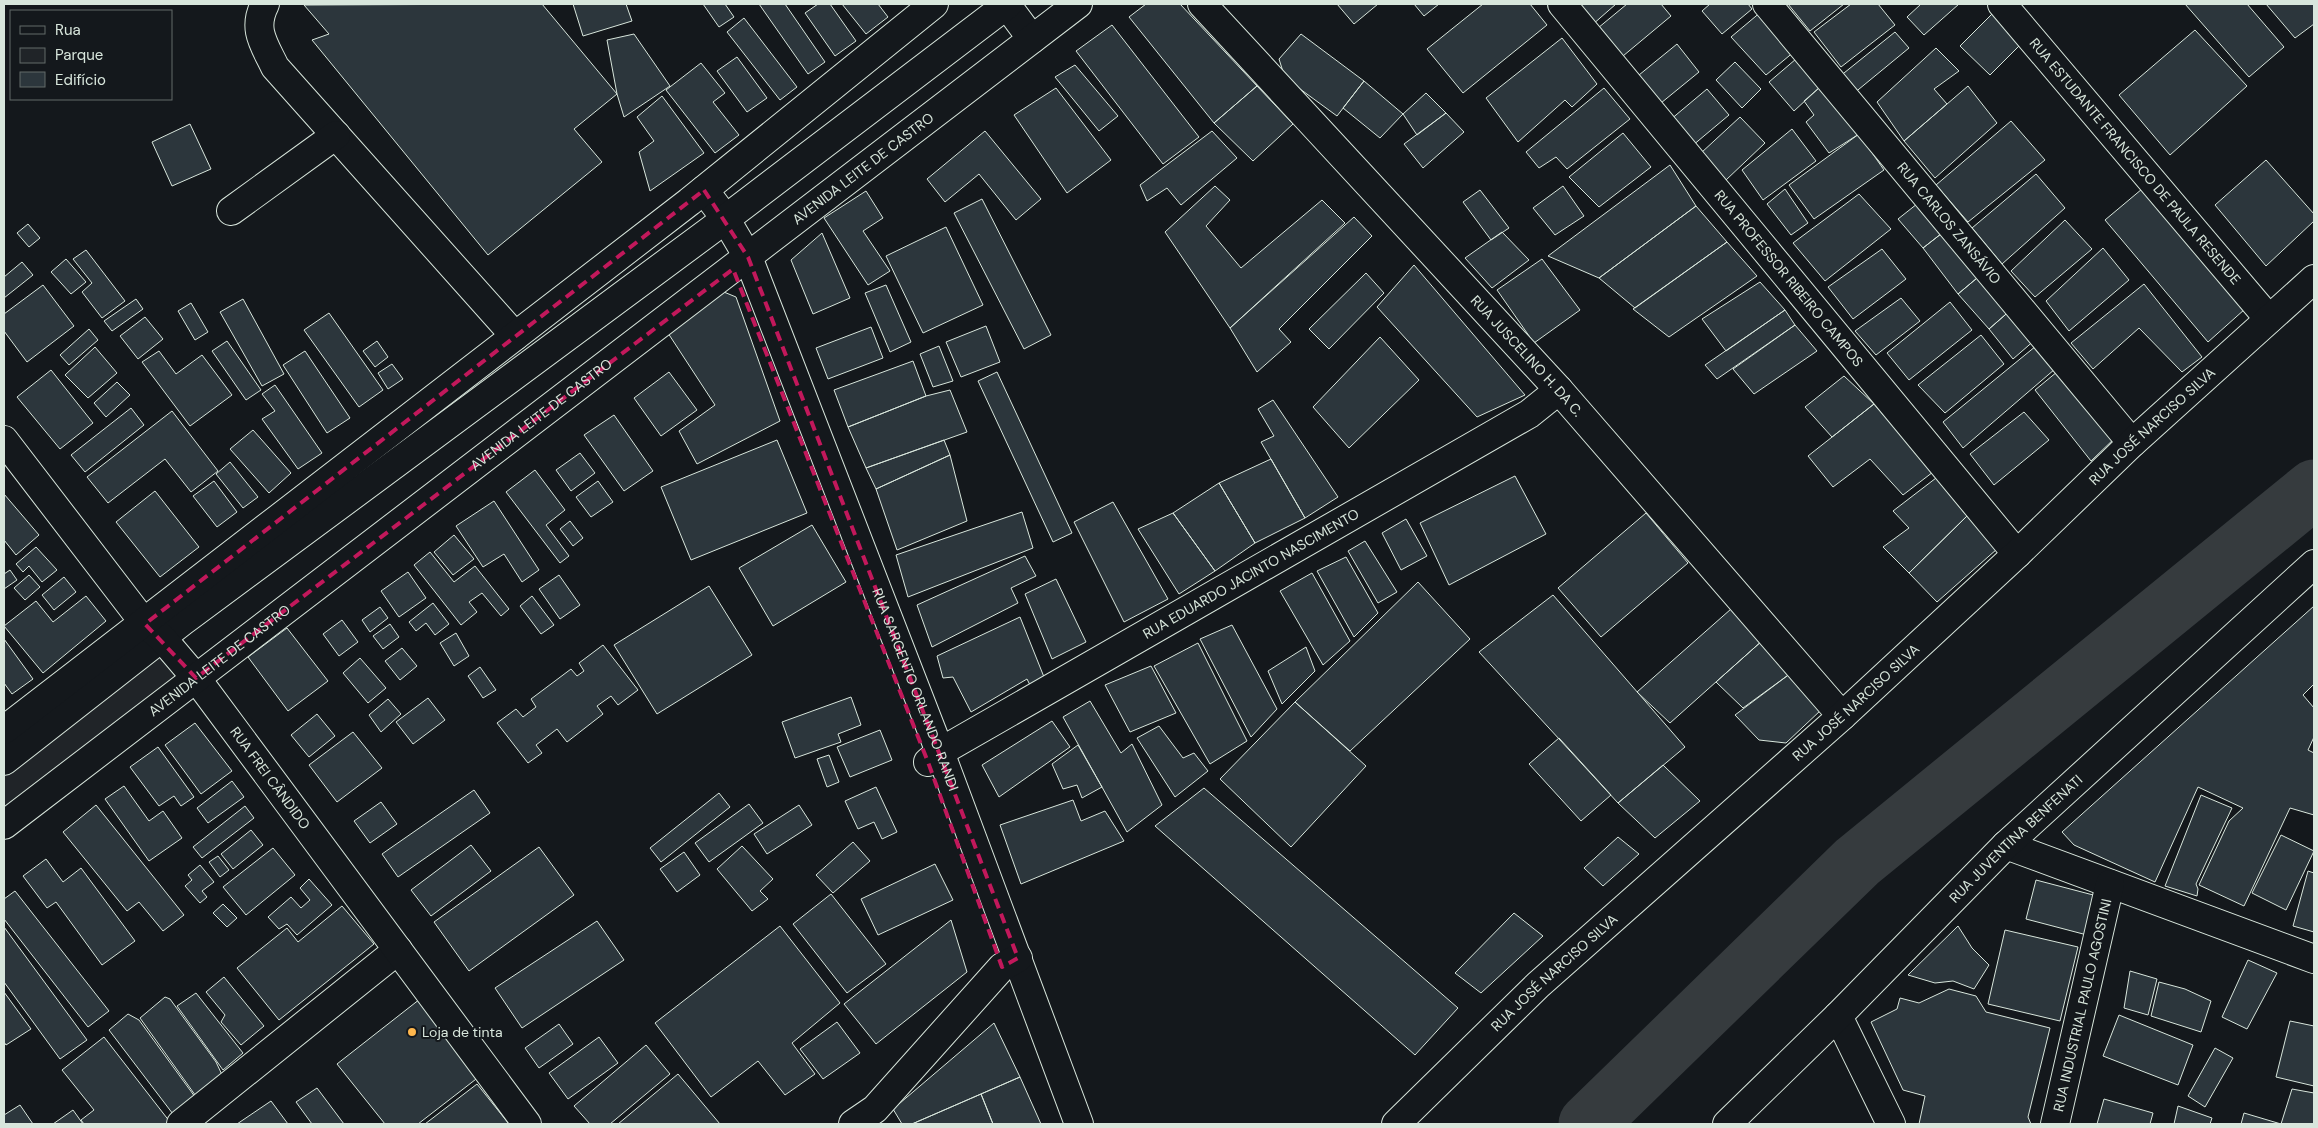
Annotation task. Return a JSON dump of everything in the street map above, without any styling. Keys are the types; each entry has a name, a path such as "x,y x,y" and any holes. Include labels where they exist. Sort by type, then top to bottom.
{"main road":[{"path":"265,4 261,12 258,29 275,67 515,336"},
{"path":"4,761 153,631 515,336 696,196 934,4"},
{"path":"4,730 153,631 718,224 1007,4 1032,39"},
{"name":"AVENIDA LEITE DE CASTRO","path":"4,825 1078,4"},
{"name":"RUA JUSCELINO H. DA C.","path":"1202,4 1558,390 1842,716"},
{"name":"RUA PROFESSOR RIBEIRO CAMPOS","path":"1562,4 2018,554"},
{"name":"RUA CARLOS ZANSÁVIO","path":"1767,4 2132,443"},
{"name":"RUA ESTUDANTE FRANCISCO DE PAULA RESENDE","path":"2002,4 2269,319"},
{"path":"231,211 336,135"},
{"name":"RUA SARGENTO ORLANDO RANDI","path":"696,196 718,224 741,263 934,757 1010,962 1079,1124"},
{"name":"RUA JOSÉ NARCISO SILVA","path":"1396,1124 1538,985 1842,716 2018,554 2132,443 2314,279"},
{"name":"RUA EDUARDO JACINTO NASCIMENTO","path":"934,757 1529,414 1558,390"},
{"name":"RUA FREI CÂNDIDO","path":"4,440 153,631 196,678 527,1124"},
{"name":"RUA JUVENTINA BENFENATI","path":"1727,1124 1838,1016 2006,845 2314,564"},
{"path":"2006,845 2314,959"},
{"name":"RUA INDUSTRIAL PAULO AGOSTINI","path":"2055,1124 2110,884"},
{"path":"181,1124 398,950"},
{"path":"854,1124 878,1117 1010,962"},
{"name":"RUA SARGENTO ORLANDO RANDI","path":"1010,962 1060,1124"},
{"path":"1838,1016 1890,1124"}],"highlighted area":[{"path":"704,190 748,257 1018,958 1002,967 928,762 733,269 196,678 145,624"}],"green space":[{"path":"145,624 196,678 4,819 4,735"}],"building":[{"path":"542,4 617,94 574,129 602,162 488,255 312,40 329,34 304,5"},
{"path":"573,4 626,4 632,21 583,36"},
{"path":"703,4 725,4 734,17 719,27"},
{"path":"759,4 785,4 825,62 808,74"},
{"path":"818,4 830,4 856,41 835,56 805,13"},
{"path":"842,4 878,4 888,17 866,34"},
{"path":"1146,4 1180,4 1257,86 1214,123 1129,17"},
{"path":"1337,4 1378,4 1354,24"},
{"path":"1414,4 1439,4 1424,16"},
{"path":"1483,4 1530,4 1547,25 1463,93 1427,49"},
{"path":"1573,4 1616,4 1592,25"},
{"path":"1627,4 1661,4 1671,16 1623,56 1598,28"},
{"path":"1710,4 1748,4 1752,9 1722,34 1702,11"},
{"path":"1788,4 1844,4 1810,31"},
{"path":"1851,4 1878,4 1895,25 1841,67 1814,32"},
{"path":"1921,4 1959,4 1924,35 1907,17"},
{"path":"2185,4 2247,4 2284,47 2249,77"},
{"path":"2266,4 2314,4 2314,24 2295,38"},
{"path":"1762,11 1795,51 1766,75 1731,37"},
{"path":"1992,14 2022,43 1990,75 1960,46"},
{"path":"744,18 797,87 780,100 727,32"},
{"path":"1112,25 1199,137 1163,164 1076,51"},
{"path":"2195,30 2247,86 2170,155 2119,95"},
{"path":"1895,32 1909,48 1853,94 1839,77"},
{"path":"634,34 670,86 624,117 617,94 607,40"},
{"path":"1301,34 1364,81 1337,116 1285,78 1279,59"},
{"path":"1562,38 1597,84 1572,107 1565,100 1518,142 1486,98"},
{"path":"1677,44 1699,72 1661,103 1639,75"},
{"path":"1936,48 1959,71 1934,89 1947,104 1904,141 1877,102"},
{"path":"737,57 767,98 747,112 717,71"},
{"path":"1796,59 1820,87 1794,111 1769,82"},
{"path":"1735,62 1761,89 1742,108 1716,80"},
{"path":"701,63 725,93 713,102 739,135 715,153 666,90"},
{"path":"1075,65 1118,116 1099,131 1055,77"},
{"path":"1364,81 1403,114 1380,138 1343,108"},
{"path":"1257,86 1293,124 1253,161 1214,123"},
{"path":"1968,86 1997,123 1935,178 1904,141"},
{"path":"1820,87 1859,134 1829,153 1806,122 1814,115 1804,101"},
{"path":"1056,88 1111,160 1067,193 1014,115"},
{"path":"1604,88 1630,119 1567,169 1556,157 1539,168 1526,152"},
{"path":"1707,89 1729,115 1692,146 1670,120"},
{"path":"1426,93 1446,113 1417,135 1403,114"},
{"path":"662,96 704,153 650,191 639,152 654,141 637,117"},
{"path":"1446,113 1464,132 1423,168 1404,144"},
{"path":"1740,117 1765,143 1726,180 1701,153"},
{"path":"2011,121 2045,160 1968,222 1936,185"},
{"path":"190,124 211,169 172,186 152,142"},
{"path":"1792,129 1816,161 1763,200 1742,170"},
{"path":"985,131 1041,199 1016,220 979,174 945,202 927,179"},
{"path":"1212,131 1237,158 1181,205 1167,188 1147,201 1140,185"},
{"path":"1623,133 1651,167 1599,207 1569,177"},
{"path":"1859,134 1884,170 1814,219 1789,185"},
{"path":"2266,160 2314,214 2314,221 2266,266 2215,205"},
{"path":"1670,165 1696,206 1599,278 1548,256"},
{"path":"2036,174 2065,208 2002,264 1972,228"},
{"path":"1215,186 1230,200 1206,226 1241,268 1322,200 1345,223 1230,328 1165,232"},
{"path":"1563,186 1584,216 1555,235 1533,208"},
{"path":"1785,189 1808,223 1791,235 1767,204"},
{"path":"2142,189 2245,309 2208,342 2105,220"},
{"path":"1480,190 1509,228 1491,240 1463,202"},
{"path":"866,191 883,218 863,231 890,271 868,285 824,218"},
{"path":"1859,194 1891,229 1825,281 1793,243"},
{"path":"982,199 1051,335 1024,349 954,213"},
{"path":"1922,200 1946,230 1923,248 1898,219"},
{"path":"1696,206 1727,242 1635,308 1599,278"},
{"path":"1354,217 1372,236 1279,329 1291,342 1257,372 1230,328"},
{"path":"2065,220 2092,249 2035,297 2011,271"},
{"path":"28,224 40,238 29,247 17,233"},
{"path":"946,227 983,305 923,333 886,256"},
{"path":"1946,230 1983,273 1958,294 1923,248"},
{"path":"1502,232 1529,260 1492,288 1465,258"},
{"path":"822,233 850,298 813,314 791,260"},
{"path":"1727,242 1757,276 1669,337 1633,309"},
{"path":"2103,248 2129,280 2069,331 2046,301"},
{"path":"1882,249 1906,279 1853,319 1828,287"},
{"path":"86,250 125,301 102,318 82,292 92,283 73,259"},
{"path":"66,259 86,282 71,294 51,272"},
{"path":"1542,259 1580,310 1534,343 1497,290"},
{"path":"22,262 33,275 4,298 4,277"},
{"path":"1414,265 1525,395 1477,417 1377,307"},
{"path":"1366,273 1384,293 1329,349 1309,329"},
{"path":"1983,273 2013,308 1989,329 1958,294"},
{"path":"1760,282 1785,310 1726,351 1702,319"},
{"path":"2144,284 2202,357 2182,372 2139,328 2093,369 2071,343"},
{"path":"43,285 74,326 27,362 4,331 4,314"},
{"path":"886,285 911,342 890,352 865,293"},
{"path":"719,290 736,297 780,421 697,464 679,431 715,405 666,330"},
{"path":"1901,298 1920,321 1876,355 1855,331"},
{"path":"136,299 143,309 112,331 104,321"},
{"path":"243,299 284,374 262,386 220,312"},
{"path":"1950,302 1972,330 1909,380 1887,353"},
{"path":"191,303 208,332 195,340 178,311"},
{"path":"2013,308 2036,339 2013,359 1989,329"},
{"path":"1785,310 1795,325 1717,379 1705,365"},
{"path":"329,313 383,390 359,407 304,330"},
{"path":"145,317 163,339 138,359 120,336"},
{"path":"1795,325 1817,351 1754,394 1733,369"},
{"path":"986,326 1000,362 961,377 946,342"},
{"path":"871,327 883,358 828,379 816,348"},
{"path":"89,329 98,340 69,365 60,355"},
{"path":"1981,335 2004,364 1945,413 1918,385"},
{"path":"1380,337 1419,380 1349,448 1313,407"},
{"path":"227,341 261,390 246,400 212,351"},
{"path":"377,341 388,357 375,367 363,351"},
{"path":"939,346 953,381 933,387 920,354"},
{"path":"2036,346 2055,369 1963,448 1943,422"},
{"path":"95,347 117,373 88,398 65,375"},
{"path":"159,351 176,374 202,355 232,395 190,426 142,362"},
{"path":"305,351 350,418 327,433 283,365"},
{"path":"913,361 926,396 848,427 834,390"},
{"path":"392,364 403,379 388,389 378,373"},
{"path":"2063,367 2118,435 2091,461 2035,390"},
{"path":"51,370 93,423 60,449 17,397"},
{"path":"669,372 697,410 661,436 634,398"},
{"path":"997,372 1072,533 1053,542 978,381"},
{"path":"1844,376 1874,404 1832,437 1805,407"},
{"path":"117,382 130,395 106,417 94,403"},
{"path":"275,385 322,453 298,469 262,419 275,411 262,394"},
{"path":"950,390 967,432 866,468 848,427 926,396"},
{"path":"1273,400 1338,497 1305,518 1261,442 1274,436 1258,409"},
{"path":"1874,404 1933,472 1903,495 1870,459 1833,487 1808,456"},
{"path":"131,408 144,425 85,472 71,455"},
{"path":"172,411 218,471 191,492 165,459 108,503 87,477"},
{"path":"2024,412 2049,440 1994,485 1970,454"},
{"path":"614,415 653,471 624,491 584,435"},
{"path":"253,430 291,473 269,493 230,449"},
{"path":"777,440 807,513 691,560 661,487"},
{"path":"944,440 950,455 876,489 866,468"},
{"path":"580,453 595,473 571,491 556,470"},
{"path":"950,455 967,521 897,550 876,489"},
{"path":"1271,459 1305,518 1255,543 1219,483"},
{"path":"230,462 258,497 243,508 216,474"},
{"path":"535,470 565,510 546,525 569,556 560,563 506,492"},
{"path":"1515,476 1546,534 1449,585 1420,523"},
{"path":"1936,478 1967,516 1909,573 1883,547 1909,528 1893,511"},
{"path":"214,481 237,512 217,527 193,496"},
{"path":"598,481 613,502 591,517 576,497"},
{"path":"1219,483 1255,543 1215,571 1173,513"},
{"path":"155,491 199,547 160,577 116,522"},
{"path":"4,494 39,535 16,555 4,540"},
{"path":"494,501 539,570 522,582 504,554 483,567 456,526"},
{"path":"1113,502 1168,599 1124,622 1074,522"},
{"path":"1022,512 1033,548 908,597 896,555"},
{"path":"1173,513 1215,571 1179,594 1138,529"},
{"path":"1646,513 1688,563 1601,637 1558,588"},
{"path":"1967,516 1997,549 1937,602 1909,573"},
{"path":"1406,519 1427,556 1401,570 1382,533"},
{"path":"570,521 583,538 573,546 560,529"},
{"path":"812,525 846,582 773,626 739,568"},
{"path":"454,535 474,559 453,575 434,552"},
{"path":"1365,541 1397,592 1378,603 1348,551"},
{"path":"36,547 57,570 42,582 29,566 23,572 16,564"},
{"path":"430,552 454,582 475,566 509,609 501,616 482,593 469,602 477,612 461,625 414,565"},
{"path":"1025,556 1036,576 1011,588 1018,603 932,647 917,605"},
{"path":"1346,557 1378,613 1354,637 1317,571"},
{"path":"10,570 17,580 4,589 4,574"},
{"path":"408,572 426,598 399,617 381,591"},
{"path":"1312,573 1350,641 1323,665 1280,591"},
{"path":"29,575 40,587 25,600 14,588"},
{"path":"559,575 580,605 560,619 539,589"},
{"path":"64,577 76,592 54,610 42,595"},
{"path":"1056,579 1086,642 1052,659 1025,594"},
{"path":"1418,582 1470,639 1350,751 1295,702"},
{"path":"709,586 752,655 657,714 614,645"},
{"path":"1553,595 1685,747 1618,803 1479,652"},
{"path":"86,596 106,621 43,673 4,626 36,601 53,622"},
{"path":"532,596 554,625 541,634 520,606"},
{"path":"433,603 449,624 435,635 426,623 416,631 409,622"},
{"path":"2314,606 2314,684 2303,695 2314,708 2314,737 2308,750 2314,753 2314,815 2290,808 2244,906 2199,885 2229,821 2243,808 2198,787 2155,882 2074,845 2062,832"},
{"path":"380,607 388,618 370,632 362,620"},
{"path":"1731,609 1763,640 1670,723 1637,692"},
{"path":"1020,617 1044,677 1031,687 1027,679 971,712 953,677 943,678 937,656"},
{"path":"342,620 358,642 339,656 323,634"},
{"path":"390,624 399,637 383,649 373,636"},
{"path":"1232,625 1277,709 1251,737 1200,639"},
{"path":"287,628 328,681 288,711 248,657"},
{"path":"456,633 469,656 454,666 440,643"},
{"path":"4,639 33,679 12,694 4,683"},
{"path":"1763,640 1791,673 1743,708 1716,682"},
{"path":"1198,643 1247,741 1210,764 1154,666"},
{"path":"603,645 638,690 618,705 611,696 597,706 603,714 567,742 557,729 536,745 542,753 528,763 497,723 516,709 523,717 536,707 531,699 571,669 577,676 584,671 579,663"},
{"path":"1306,647 1315,671 1282,704 1268,671"},
{"path":"402,648 417,666 400,680 385,661"},
{"path":"360,658 386,688 368,703 343,673"},
{"path":"1151,666 1176,713 1130,732 1105,685"},
{"path":"480,667 496,690 483,698 468,676"},
{"path":"1791,673 1821,710 1786,743 1759,740 1735,715"},
{"path":"851,697 861,725 838,734 841,742 795,758 782,722"},
{"path":"428,698 445,720 413,744 396,722"},
{"path":"388,699 401,714 381,732 369,715"},
{"path":"1090,701 1121,753 1132,744 1162,805 1127,832 1063,717"},
{"path":"1295,702 1366,766 1291,847 1220,779"},
{"path":"317,714 335,736 309,757 291,735"},
{"path":"1052,721 1070,747 999,797 982,765"},
{"path":"195,723 232,771 201,794 165,745"},
{"path":"1159,726 1183,758 1194,753 1208,771 1175,797 1137,738"},
{"path":"880,730 892,760 850,777 837,747"},
{"path":"353,732 382,768 337,802 309,765"},
{"path":"1559,738 1611,795 1581,821 1529,764"},
{"path":"1078,745 1102,787 1082,798 1077,785 1063,789 1052,764"},
{"path":"158,747 194,797 181,806 174,796 159,806 130,767"},
{"path":"829,755 839,782 827,787 817,759"},
{"path":"1663,765 1700,801 1655,838 1618,803"},
{"path":"232,781 244,797 208,823 197,808"},
{"path":"124,786 149,821 163,811 182,838 149,861 105,799"},
{"path":"876,787 897,832 882,839 874,822 858,829 845,801"},
{"path":"1204,788 1458,1008 1415,1055 1155,826"},
{"path":"474,790 490,813 398,877 382,854"},
{"path":"719,793 730,807 661,862 650,848"},
{"path":"2201,795 2232,808 2196,884 2198,889 2197,896 2165,886"},
{"path":"1073,800 1081,821 1105,811 1124,841 1021,884 1000,825"},
{"path":"381,802 397,824 370,843 354,821"},
{"path":"749,804 763,823 709,862 695,843"},
{"path":"96,805 184,915 163,931 139,902 127,911 63,832"},
{"path":"799,805 812,825 767,854 754,834"},
{"path":"245,806 254,818 202,858 193,847"},
{"path":"251,830 263,845 233,869 221,854"},
{"path":"2281,835 2314,851 2286,910 2252,893"},
{"path":"1618,837 1639,854 1603,886 1584,868"},
{"path":"853,842 870,861 833,893 816,875"},
{"path":"471,845 491,871 431,916 411,890"},
{"path":"742,846 773,879 760,891 768,899 752,911 717,869"},
{"path":"539,847 574,895 469,971 434,922"},
{"path":"273,848 295,875 246,915 223,887"},
{"path":"684,852 700,875 677,892 660,869"},
{"path":"218,856 229,870 220,877 209,862"},
{"path":"46,859 63,882 81,868 135,941 102,965 56,902 47,908 23,876"},
{"path":"935,864 953,900 878,935 861,899"},
{"path":"200,865 214,882 202,891 207,897 200,903 185,886 192,880 188,875"},
{"path":"2308,871 2314,873 2314,932 2293,926"},
{"path":"309,879 332,905 297,935 287,924 279,929 268,917 291,897 301,908 310,900 300,888"},
{"path":"2036,880 2097,896 2087,935 2026,919"},
{"path":"15,891 109,1011 88,1027 4,919 4,899"},
{"path":"831,894 886,964 847,993 793,924"},
{"path":"223,904 237,918 227,927 213,913"},
{"path":"342,906 374,944 279,1020 237,968 287,928 298,942"},
{"path":"1514,913 1543,936 1481,993 1455,973"},
{"path":"951,920 967,972 876,1044 844,1004"},
{"path":"597,921 624,960 522,1028 495,988"},
{"path":"780,926 840,1003 792,1043 815,1074 785,1095 758,1061 711,1097 655,1023"},
{"path":"1958,926 1972,948 1989,965 1974,989 1953,981 1935,983 1908,975"},
{"path":"4,927 87,1040 60,1059 4,982"},
{"path":"2005,930 2078,947 2060,1021 1988,1004"},
{"path":"2248,960 2277,973 2247,1029 2222,1017"},
{"path":"2130,971 2157,979 2148,1015 2124,1008"},
{"path":"224,977 264,1026 241,1045 221,1022 225,1015 206,992"},
{"path":"2159,982 2185,989 2211,1001 2201,1032 2151,1016"},
{"path":"1949,989 1976,996 1986,1012 2050,1028 2028,1117 2031,1124 1919,1124 1925,1096 1903,1090 1871,1022 1897,1009 1900,998 1919,1003"},
{"path":"4,992 31,1029 6,1045 4,1042"},
{"path":"196,993 243,1053 223,1070 177,1006"},
{"path":"165,997 170,999 216,1062 224,1079 198,1099 140,1018"},
{"name":"Loja de tinta","path":"420,999 480,1076 418,1124 385,1124 337,1064"},
{"path":"128,1014 139,1020 198,1101 176,1118 109,1030"},
{"path":"2119,1015 2193,1045 2178,1085 2103,1056"},
{"path":"2290,1021 2314,1026 2314,1086 2276,1077"},
{"path":"837,1022 860,1053 823,1079 800,1049"},
{"path":"994,1023 1020,1077 912,1124 902,1124 893,1109"},
{"path":"559,1024 573,1044 539,1068 525,1048"},
{"path":"104,1037 170,1122 168,1124 84,1124 81,1120 94,1110 62,1070"},
{"path":"599,1037 618,1063 568,1099 549,1073"},
{"path":"646,1045 670,1074 610,1124 590,1124 574,1106"},
{"path":"2215,1048 2233,1058 2205,1107 2188,1096"},
{"path":"678,1074 720,1124 618,1124"},
{"path":"1020,1077 1041,1124 993,1124 981,1094"},
{"path":"477,1084 509,1124 425,1124"},
{"path":"317,1088 344,1124 312,1124 296,1102"},
{"path":"2292,1089 2314,1093 2314,1124 2281,1124"},
{"path":"981,1094 993,1124 912,1124"},
{"path":"2104,1099 2153,1113 2150,1124 2097,1124"},
{"path":"271,1101 288,1124 237,1124"},
{"path":"20,1105 33,1124 4,1124 4,1115"},
{"path":"2178,1106 2212,1118 2210,1124 2174,1124"},
{"path":"73,1110 83,1124 53,1124"},
{"path":"2244,1113 2281,1124 2241,1124"}],"waterway":[{"path":"1588,1124 1857,862 2314,489"}],"place":[{"name":"Loja de tinta","path":"412,1032"}]}
